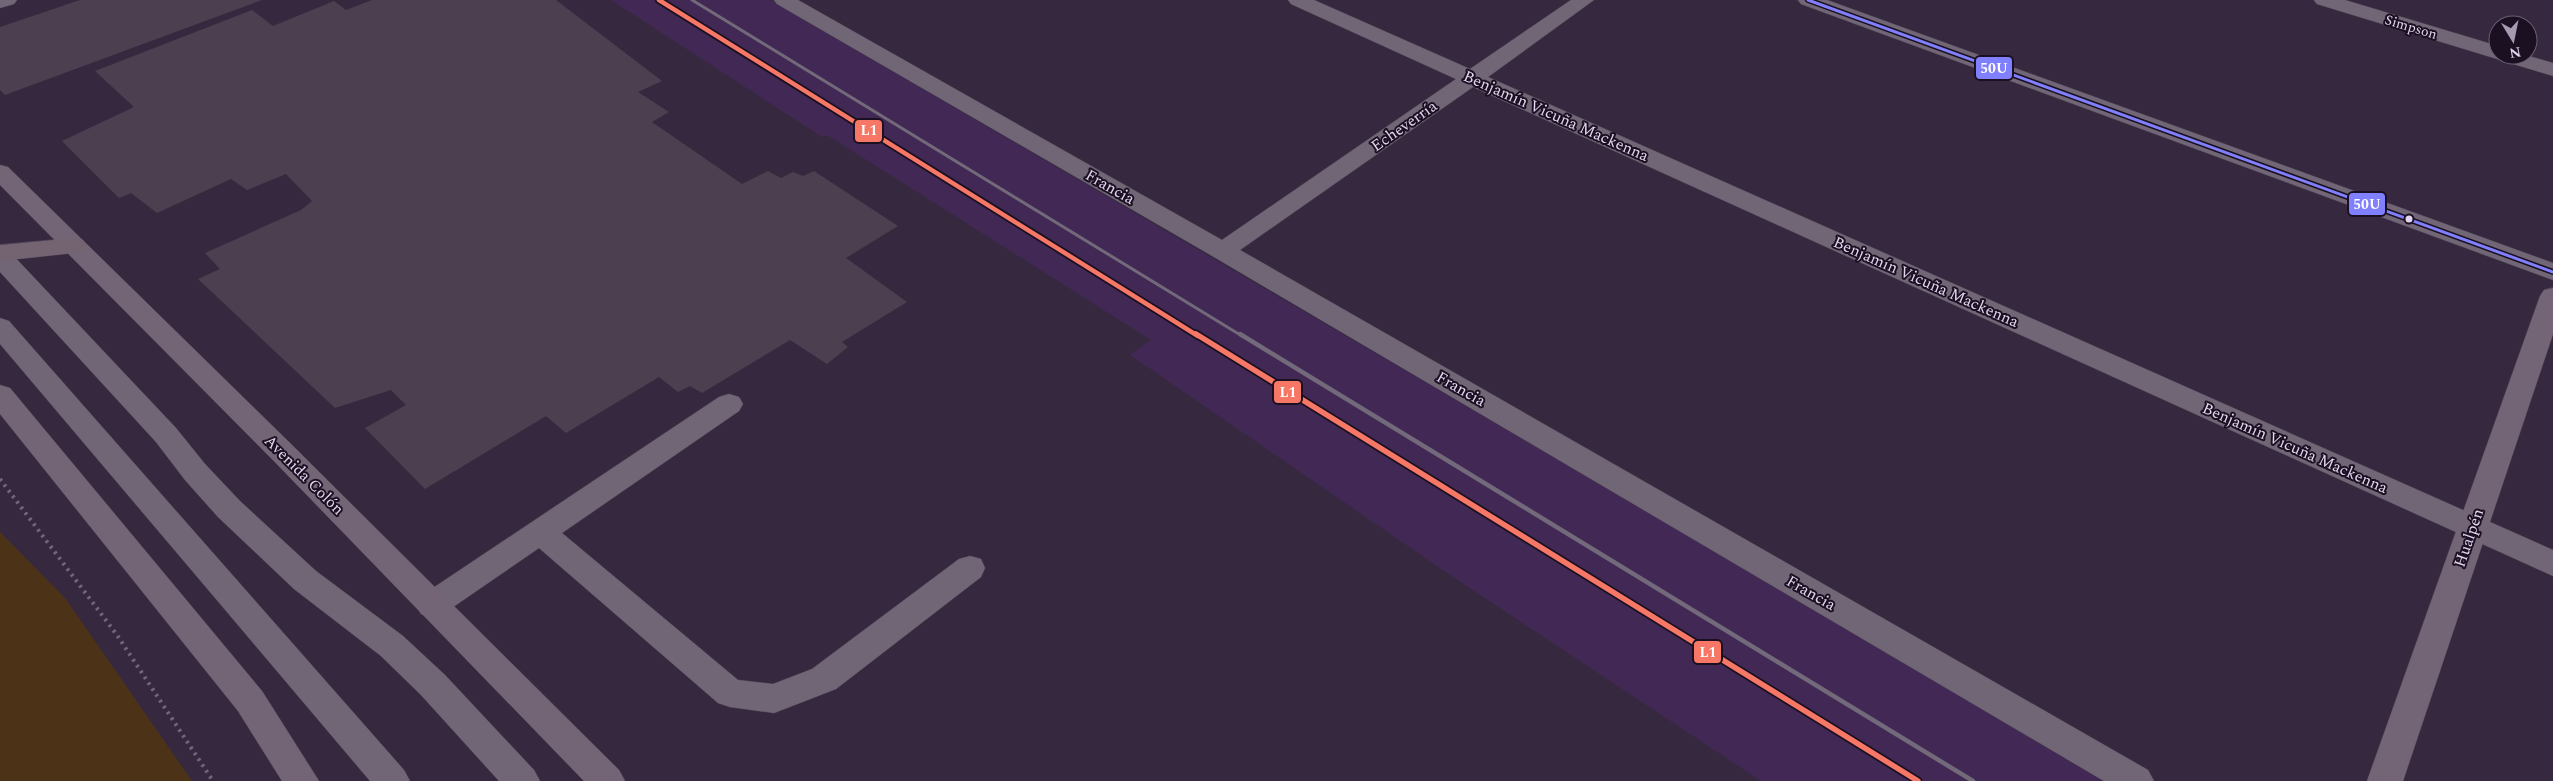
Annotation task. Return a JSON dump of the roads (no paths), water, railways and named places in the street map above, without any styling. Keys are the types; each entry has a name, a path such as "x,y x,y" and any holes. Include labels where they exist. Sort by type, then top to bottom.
{"highway":[{"path":"0,253 74,246"}],"main road":[{"name":"Avenida Colón","path":"0,172 607,781"},
{"name":"Hualpén","path":"2385,781 2553,296"},
{"path":"0,395 250,701 301,781"}],"street":[{"path":"0,2 7,0"},
{"name":"Francia","path":"784,0 2136,781"},
{"name":"Benjamín Vicuña Mackenna","path":"1298,0 2553,564"},
{"name":"Echeverría","path":"1223,252 1584,0"},
{"path":"1808,0 2553,272"},
{"name":"Simpson","path":"2324,0 2488,51"},
{"path":"2536,65 2553,70"},
{"path":"0,257 166,434 195,472 229,509 305,580 406,659 433,684 522,781"},
{"path":"0,326 392,781"},
{"path":"432,605 729,404"},
{"path":"540,532 730,692 774,699 824,679 970,568"}],"railway":[{"path":"692,0 1242,336"},
{"path":"1240,334 1973,781"}]}
